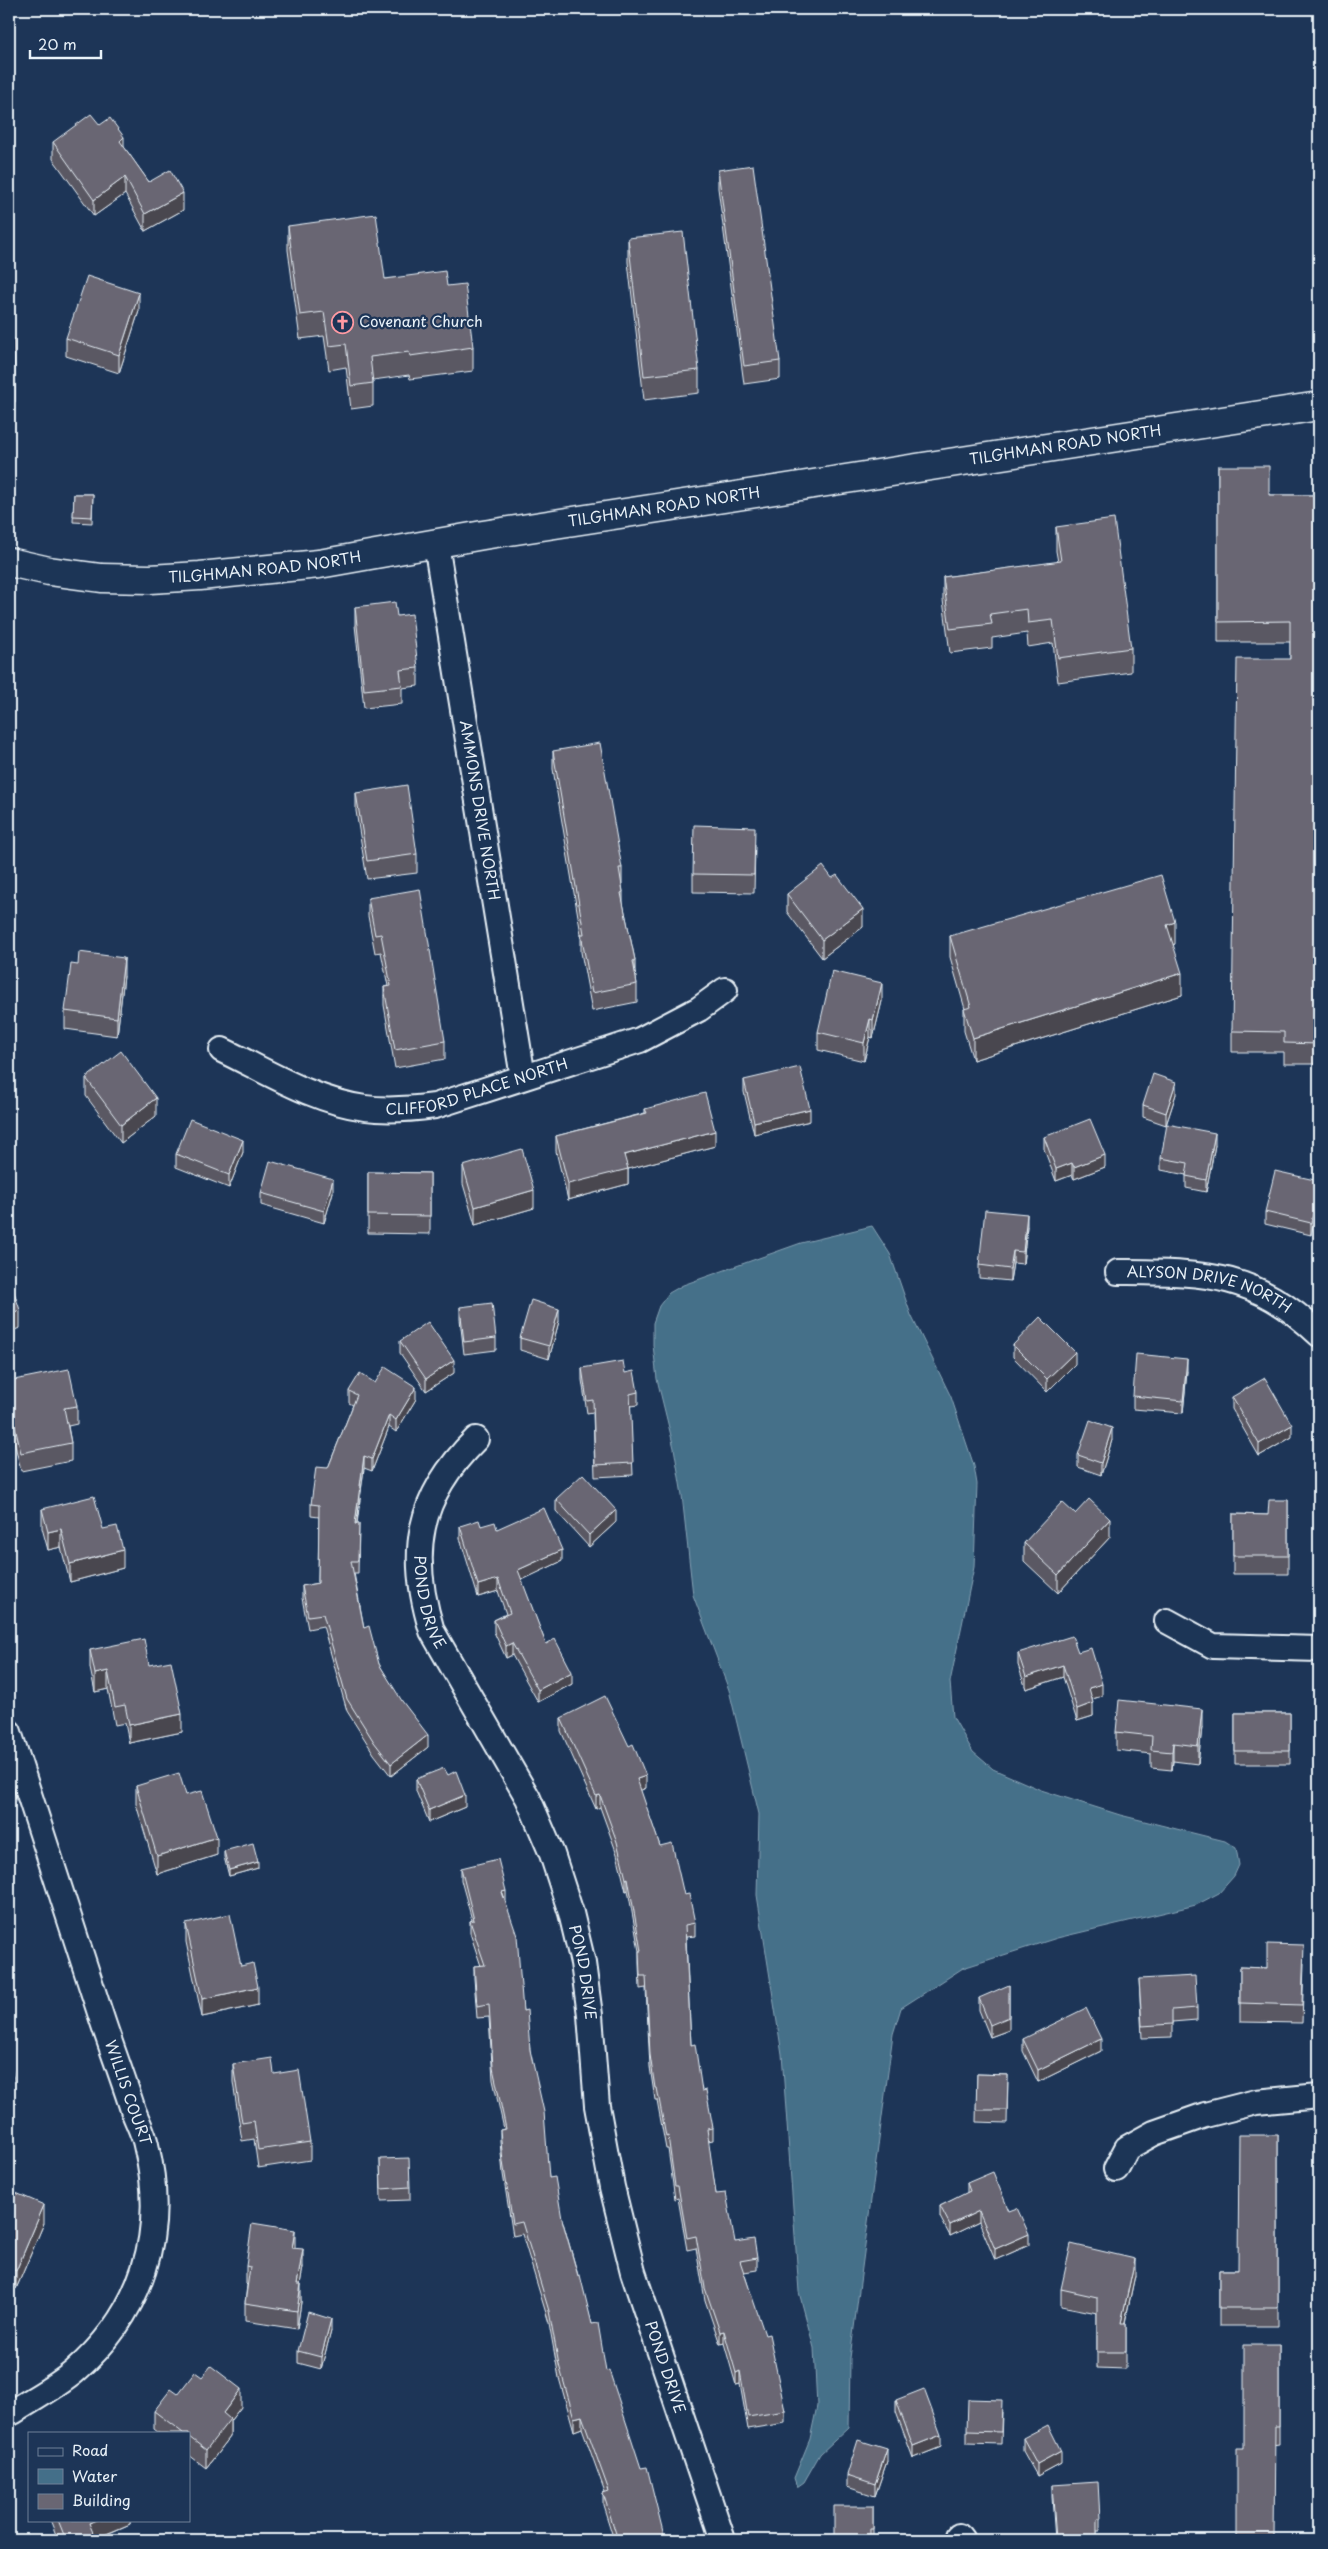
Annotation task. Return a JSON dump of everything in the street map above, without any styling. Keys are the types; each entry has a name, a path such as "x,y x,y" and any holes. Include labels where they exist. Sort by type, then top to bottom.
{"street":[{"name":"TILGHMAN ROAD NORTH","path":"9,562 49,571 101,578 150,579 319,564 1319,406"},
{"name":"AMMONS DRIVE NORTH","path":"436,544 523,1077"},
{"name":"CLIFFORD PLACE NORTH","path":"222,1050 327,1100 366,1108 400,1110 435,1106 640,1040 699,1009 725,990"},
{"name":"ALYSON DRIVE NORTH","path":"1118,1272 1197,1273 1231,1280 1268,1295 1300,1316 1319,1334"},
{"name":"POND DRIVE","path":"476,1439 454,1461 444,1476 426,1515 420,1545 419,1576 423,1601 432,1631 528,1798 552,1854 571,1912 585,1981 597,2106 612,2187 633,2272 723,2540"},
{"path":"1167,1621 1213,1646 1319,1649"},
{"name":"WILLIS COURT","path":"9,1732 102,2018 146,2143 154,2181 154,2220 148,2259 136,2292 119,2322 98,2350 72,2373 13,2412"},
{"path":"1116,2169 1127,2148 1154,2133 1205,2115 1256,2102 1319,2096"}],"water":[{"path":"872,1226 890,1254 911,1315 951,1397 974,1466 977,1484 974,1567 950,1682 953,1717 973,1752 993,1769 1041,1790 1120,1815 1225,1841 1236,1848 1239,1865 1234,1876 1219,1893 1196,1905 1057,1938 963,1968 901,2008 893,2034 850,2358 849,2427 820,2454 804,2482 797,2487 794,2478 810,2439 817,2406 814,2348 799,2292 782,2054 757,1895 759,1814 729,1690 693,1595 682,1495 674,1448 657,1379 653,1345 653,1323 659,1306 669,1293 683,1285 801,1243"}],"building":[{"path":"91,114 100,125 110,118 124,137 120,141 149,182 170,170 183,193 145,214 125,177 94,200 53,142"},
{"path":"753,165 780,361 744,366 718,170"},
{"name":"Covenant Church","path":"376,214 385,279 445,271 447,286 465,284 473,347 410,356 409,352 370,357 373,383 351,386 346,344 329,346 324,312 300,315 288,226"},
{"path":"683,232 699,370 644,376 628,238"},
{"path":"87,276 139,293 119,355 66,338"},
{"path":"9,338 14,338 15,384 9,384"},
{"path":"1218,466 1269,466 1269,495 1319,495 1319,1044 1284,1043 1284,1032 1232,1031 1237,659 1290,659 1290,621 1218,622"},
{"path":"74,494 93,494 92,517 73,516"},
{"path":"1114,519 1131,648 1058,658 1053,620 1028,623 1027,609 990,614 992,624 950,629 943,577 1061,561 1056,527"},
{"path":"395,602 397,616 412,614 418,668 400,670 402,686 364,690 355,607"},
{"path":"600,743 622,868 619,868 623,892 621,893 635,960 633,961 637,984 592,993 553,751"},
{"path":"407,785 417,854 367,861 356,793"},
{"path":"694,825 755,827 754,875 693,874"},
{"path":"823,866 832,878 837,875 863,909 822,940 787,894"},
{"path":"1161,875 1175,922 1167,925 1182,973 973,1038 964,1009 971,1007 950,936"},
{"path":"420,889 445,1041 395,1050 384,987 391,986 381,934 375,935 368,898"},
{"path":"79,952 124,958 117,1018 65,1011 71,964 78,965"},
{"path":"832,971 882,983 873,1020 870,1019 864,1043 818,1032"},
{"path":"121,1051 156,1098 121,1125 86,1078"},
{"path":"800,1067 810,1109 754,1122 744,1080"},
{"path":"1153,1074 1176,1082 1166,1113 1143,1105"},
{"path":"705,1093 715,1131 624,1155 628,1169 568,1184 556,1136 647,1113 645,1109"},
{"path":"190,1119 243,1140 229,1175 176,1154"},
{"path":"1090,1119 1105,1155 1074,1167 1072,1163 1056,1169 1044,1137"},
{"path":"1167,1124 1215,1133 1206,1180 1186,1176 1188,1163 1161,1158"},
{"path":"522,1149 534,1190 475,1207 463,1166"},
{"path":"270,1161 333,1179 324,1211 261,1193"},
{"path":"1275,1171 1319,1181 1311,1223 1265,1212"},
{"path":"368,1172 430,1173 430,1216 368,1215"},
{"path":"985,1210 1027,1214 1023,1252 1013,1251 1010,1269 979,1265"},
{"path":"9,1277 20,1310 9,1314"},
{"path":"531,1300 559,1309 549,1346 520,1338"},
{"path":"492,1303 496,1338 464,1342 460,1307"},
{"path":"1040,1317 1075,1352 1047,1379 1013,1345"},
{"path":"428,1322 454,1360 426,1379 400,1341"},
{"path":"1136,1354 1187,1359 1183,1401 1133,1396"},
{"path":"623,1361 625,1373 634,1371 638,1392 630,1394 633,1463 595,1465 593,1400 587,1401 582,1368"},
{"path":"385,1367 416,1387 396,1420 389,1415 372,1459 364,1456 355,1524 359,1524 358,1561 351,1561 364,1628 369,1626 379,1664 402,1701 428,1735 391,1764 374,1742 347,1699 323,1614 308,1616 302,1586 318,1583 319,1505 311,1504 316,1467 328,1468 357,1395 349,1391 360,1373 375,1383"},
{"path":"69,1369 77,1406 64,1408 71,1443 21,1453 9,1401 9,1381"},
{"path":"1265,1378 1292,1425 1259,1444 1232,1397"},
{"path":"1090,1420 1112,1428 1101,1463 1078,1455"},
{"path":"583,1474 616,1510 589,1535 556,1499"},
{"path":"94,1496 103,1529 117,1526 123,1550 70,1564 61,1529 48,1532 42,1509"},
{"path":"1089,1499 1110,1519 1058,1575 1024,1543 1062,1502 1075,1514"},
{"path":"1269,1500 1288,1500 1288,1556 1233,1556 1233,1514 1268,1515"},
{"path":"544,1508 562,1550 518,1570 546,1644 555,1639 572,1672 538,1690 512,1643 506,1646 494,1620 510,1613 498,1579 478,1585 460,1526 479,1520 481,1526 495,1522 497,1529"},
{"path":"1072,1636 1078,1652 1091,1648 1102,1684 1089,1688 1093,1703 1077,1709 1063,1665 1026,1677 1018,1653"},
{"path":"144,1639 149,1665 171,1661 182,1714 129,1725 125,1705 115,1707 108,1671 95,1674 90,1650"},
{"path":"605,1696 629,1746 633,1744 646,1776 637,1779 660,1846 672,1843 684,1895 689,1894 695,1923 685,1925 691,2045 695,2044 702,2091 706,2090 713,2128 707,2129 716,2194 726,2193 735,2242 754,2239 757,2258 740,2261 765,2335 769,2334 785,2411 748,2417 740,2371 736,2373 724,2331 720,2332 705,2288 696,2236 687,2238 678,2186 675,2186 668,2136 666,2137 657,2088 655,2088 650,2055 646,1976 640,1976 639,1951 641,1951 628,1878 626,1879 617,1842 600,1795 596,1796 561,1718"},
{"path":"1119,1700 1202,1709 1198,1746 1173,1743 1172,1752 1151,1750 1152,1736 1116,1732"},
{"path":"1235,1713 1290,1713 1290,1751 1235,1751"},
{"path":"444,1768 448,1775 456,1771 465,1795 429,1810 416,1779"},
{"path":"179,1773 186,1795 202,1791 217,1837 157,1856 136,1786"},
{"path":"253,1843 258,1862 229,1870 224,1851"},
{"path":"498,1859 506,1891 502,1892 517,1936 523,2011 527,2010 530,2050 544,2112 549,2178 555,2177 562,2219 578,2276 580,2275 592,2324 598,2323 606,2371 609,2370 641,2468 647,2467 665,2540 618,2540 603,2493 609,2491 582,2416 574,2418 559,2365 549,2311 522,2222 513,2224 500,2130 506,2129 493,2068 489,2004 477,2006 474,1966 485,1965 470,1921 474,1920 461,1868"},
{"path":"230,1914 241,1966 253,1963 258,1987 202,1999 186,1924"},
{"path":"1267,1944 1304,1945 1302,2005 1240,2003 1240,1967 1267,1968"},
{"path":"1195,1976 1197,2008 1172,2010 1172,2024 1142,2026 1139,1979"},
{"path":"1009,1985 1009,2017 990,2025 979,1998"},
{"path":"1086,2008 1101,2039 1038,2070 1023,2039"},
{"path":"9,2056 13,2077 9,2078"},
{"path":"272,2058 274,2074 299,2070 310,2142 258,2150 254,2121 242,2123 233,2064"},
{"path":"977,2074 1008,2075 1007,2110 976,2110"},
{"path":"1239,2135 1278,2135 1278,2308 1219,2308 1219,2270 1238,2270"},
{"path":"409,2158 410,2187 381,2189 380,2159"},
{"path":"993,2172 1009,2211 1017,2208 1029,2234 995,2249 979,2211 950,2225 940,2206 970,2191 967,2183"},
{"path":"9,2190 44,2205 16,2271 9,2268"},
{"path":"252,2223 295,2230 292,2248 303,2249 297,2284 301,2284 297,2311 245,2303 250,2267 246,2266"},
{"path":"1071,2244 1135,2259 1121,2323 1126,2323 1126,2352 1097,2352 1097,2297 1061,2289"},
{"path":"308,2312 331,2319 321,2357 298,2351"},
{"path":"1244,2345 1279,2345 1279,2426 1275,2426 1274,2540 1237,2540 1237,2449 1244,2449"},
{"path":"211,2366 241,2389 223,2413 230,2419 206,2450 190,2438 190,2432 182,2432 154,2411 171,2389 178,2394 195,2372 202,2377"},
{"path":"924,2389 941,2435 913,2446 896,2400"},
{"path":"968,2399 1002,2400 1001,2432 967,2431"},
{"path":"1048,2425 1061,2451 1037,2464 1023,2438"},
{"path":"858,2440 887,2449 875,2484 847,2475"},
{"path":"1098,2482 1100,2519 1097,2519 1097,2540 1056,2540 1052,2485"},
{"path":"834,2506 873,2506 873,2529 870,2529 870,2540 834,2540"},
{"path":"59,2522 91,2522 89,2523 96,2540 66,2540"}],"place":[{"name":"Covenant Church","path":"343,322"}]}
